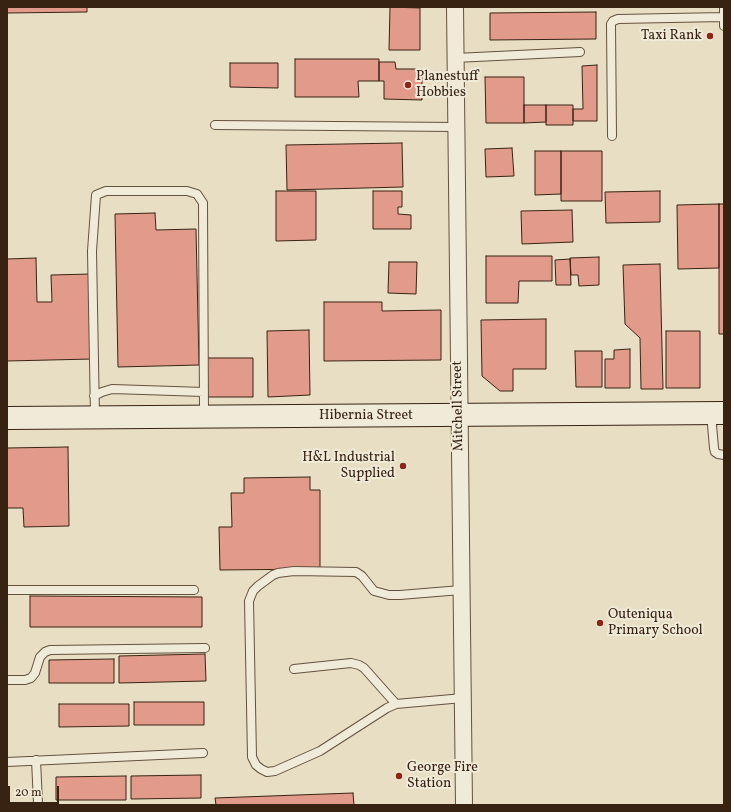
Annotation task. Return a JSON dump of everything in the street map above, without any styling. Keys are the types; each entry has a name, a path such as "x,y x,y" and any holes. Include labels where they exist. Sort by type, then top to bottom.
{"street":[{"name":"Mitchell Street","path":"455,7 464,805"},
{"name":"Hibernia Street","path":"7,418 717,413"}],"lane":[{"path":"724,7 724,26"},
{"path":"612,136 611,24 613,21 618,19 724,17"},
{"path":"455,58 580,52"},
{"path":"215,125 456,127"},
{"path":"95,418 92,251 96,195 106,191 187,191 197,194 203,203 204,417"},
{"path":"94,396 112,389 204,392"},
{"path":"717,413 714,448 718,454 724,455"},
{"path":"461,590 389,595 374,591 362,576 356,572 294,571 273,575 253,591 249,601 252,757 260,769 267,772 275,771 320,751 387,708 396,704 462,698"},
{"path":"7,590 194,590"},
{"path":"7,680 25,680 31,678 36,673 40,658 45,652 50,650 205,648"},
{"path":"294,669 351,663 359,665 364,668 396,704"},
{"path":"7,762 203,753"},
{"path":"36,760 38,803"}],"building":[{"path":"7,7 87,7 87,12 7,13"},
{"path":"390,7 420,8 420,50 389,50"},
{"path":"596,12 596,39 490,40 490,13"},
{"path":"295,59 379,59 379,81 358,81 359,97 295,97"},
{"path":"379,62 395,62 396,69 422,69 422,100 384,99 384,81 379,81"},
{"path":"230,63 278,63 278,88 230,87"},
{"path":"597,65 597,121 573,121 573,109 583,109 582,66"},
{"path":"485,77 524,77 524,123 486,123"},
{"path":"524,105 546,105 546,122 524,123"},
{"path":"546,105 573,105 573,125 546,125"},
{"path":"402,143 403,187 287,190 286,145"},
{"path":"512,148 514,176 486,177 485,149"},
{"path":"535,151 561,151 561,194 535,195"},
{"path":"561,151 602,151 602,201 561,201"},
{"path":"276,191 316,191 316,240 276,241"},
{"path":"373,191 402,191 402,207 398,207 398,214 411,215 411,229 373,229"},
{"path":"660,191 660,222 606,223 605,192"},
{"path":"719,204 724,204 724,334 719,334"},
{"path":"719,204 719,268 678,269 677,205"},
{"path":"572,210 573,242 522,244 521,211"},
{"path":"155,213 156,230 196,229 199,365 118,367 115,214"},
{"path":"486,256 552,256 552,281 519,281 518,303 486,303"},
{"path":"599,257 599,285 579,286 578,275 571,275 570,258"},
{"path":"36,258 37,302 52,302 51,275 91,274 92,359 7,361 7,259"},
{"path":"570,259 571,285 556,285 555,260"},
{"path":"389,262 417,262 416,294 388,293"},
{"path":"660,264 663,389 641,389 640,338 625,324 623,265"},
{"path":"324,302 382,302 382,311 441,310 441,360 324,361"},
{"path":"546,319 546,369 513,369 513,391 500,391 482,376 481,320"},
{"path":"309,330 310,395 268,397 267,331"},
{"path":"666,331 700,331 700,388 666,388"},
{"path":"630,349 630,388 605,388 605,359 614,359 614,350"},
{"path":"575,351 602,351 602,387 576,387"},
{"path":"207,358 253,358 253,397 207,397"},
{"path":"68,447 69,526 24,527 23,508 7,508 7,448"},
{"path":"310,477 310,490 320,490 320,569 220,570 219,527 232,527 231,493 244,493 244,478"},
{"path":"30,596 202,597 202,627 30,627"},
{"path":"205,654 206,681 119,683 119,656"},
{"path":"114,659 114,683 49,683 49,660"},
{"path":"134,702 204,702 204,725 134,725"},
{"path":"59,704 129,704 129,726 59,727"},
{"path":"201,775 201,798 131,799 131,776"},
{"path":"126,776 126,800 56,800 56,777"},
{"path":"353,793 354,805 216,805 215,798"}],"place":[{"name":"Taxi Rank","path":"710,36"},
{"name":"Planestuff Hobbies","path":"408,85"},
{"name":"H&L Industrial Supplied","path":"403,466"},
{"name":"Outeniqua Primary School","path":"600,623"},
{"name":"George Fire Station","path":"399,776"}]}
